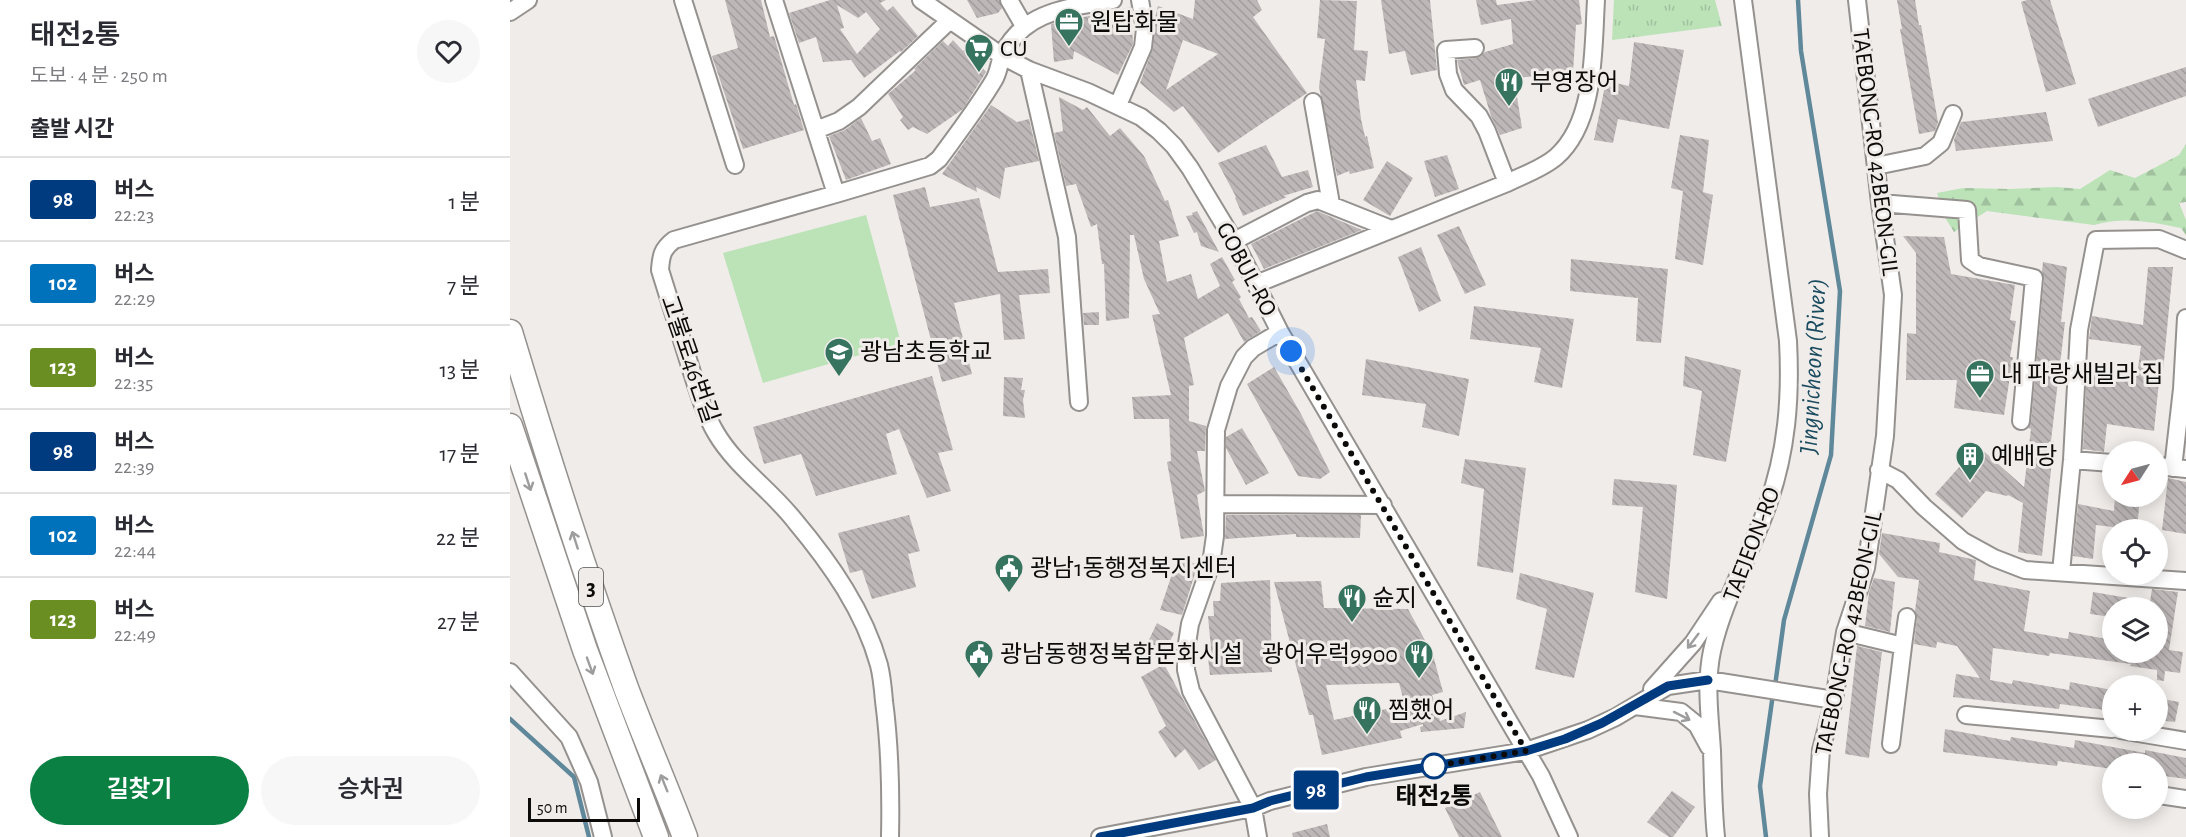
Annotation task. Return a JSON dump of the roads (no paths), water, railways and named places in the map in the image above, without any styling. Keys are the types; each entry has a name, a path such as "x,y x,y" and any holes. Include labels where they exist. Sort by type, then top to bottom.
{"highway":[{"name":"3","path":"510,332 538,427 627,691 685,837"},
{"name":"3","path":"510,426 585,650 656,837"}],"street":[{"path":"510,12 528,0"},
{"path":"683,0 735,165"},
{"path":"774,0 836,194"},
{"name":"GOBUL-RO","path":"921,0 1002,56 1029,70 1118,105 1150,124 1174,146 1234,241 1280,332 1541,776 1569,837"},
{"path":"1010,0 1024,26 1060,10 1113,0"},
{"path":"1118,105 1143,47 1146,29 1140,0"},
{"path":"1256,284 1507,183 1557,156 1578,126 1590,89 1596,0"},
{"name":"TAEJEON-RO","path":"1716,837 1708,680 1712,652 1719,625 1756,535 1776,478 1789,412 1788,341 1743,0"},
{"name":"TAEBONG-RO 42BEON-GIL","path":"1820,837 1818,794 1821,750 1834,700 1845,632 1866,568 1885,436 1893,295 1857,0"},
{"path":"816,130 839,121 859,107 950,20"},
{"name":"고불로46번길","path":"890,837 889,733 880,668 872,644 859,612 809,538 794,519 730,453 716,434 701,399 660,270 661,256 666,246 674,240 930,166 939,159 996,77 1002,56 1015,35 1024,26"},
{"path":"1475,48 1446,50 1448,74 1454,90 1479,116 1507,183"},
{"path":"1029,70 1067,237 1078,402"},
{"path":"1313,102 1331,204"},
{"path":"1876,166 1925,156 1941,143 1953,114"},
{"path":"1234,241 1307,203 1318,200 1391,229"},
{"path":"1881,203 1966,210 1970,260 1979,266 2034,278 2021,422"},
{"path":"2061,572 2073,460 2079,330 2096,240 2159,239 2186,250"},
{"path":"2172,468 2182,389 2186,318"},
{"path":"1258,837 1253,808 1191,691 1186,670 1186,650 1190,624 1211,564 1215,536 1216,430 1229,386 1244,357 1280,332"},
{"path":"2073,460 2102,462"},
{"path":"1879,470 1898,480 1924,507 1963,541 1994,558 2025,570 2186,581"},
{"path":"1216,504 1383,505"},
{"path":"1635,706 1693,643 1738,576"},
{"path":"1891,744 1907,617"},
{"path":"1845,632 1903,646"},
{"path":"510,672 569,737 589,782 603,837"},
{"path":"1100,837 1253,808 1270,801 1366,777 1526,751 1588,730 1616,717 1668,686 1708,680 1834,700"},
{"path":"1635,706 1681,712 1697,725 1712,752"},
{"path":"1966,715 2102,728"},
{"path":"2168,738 2186,741"},
{"path":"2168,796 2186,799"}],"waterway":[{"name":"Jingnicheon (River)","path":"1775,686 1784,620 1831,455 1840,291 1801,51 1798,0"},
{"name":"Jingnicheon (River)","path":"1766,837 1760,786 1773,694"},
{"path":"510,719 574,777 589,837"}],"place":[{"name":"원탑화물","path":"1069,48"},
{"name":"CU","path":"979,74"},
{"name":"부영장어","path":"1509,108"},
{"name":"광남초등학교","path":"839,378"},
{"name":"내 파랑새빌라 집","path":"1980,400"},
{"name":"예배당","path":"1970,482"},
{"name":"광남1동행정복지센터","path":"1009,594"},
{"name":"슌지","path":"1352,624"},
{"name":"광남동행정복합문화시설","path":"979,680"},
{"name":"광어우럭9900","path":"1419,680"},
{"name":"찜했어","path":"1367,736"},
{"name":"태전2통","path":"1434,766"}]}
